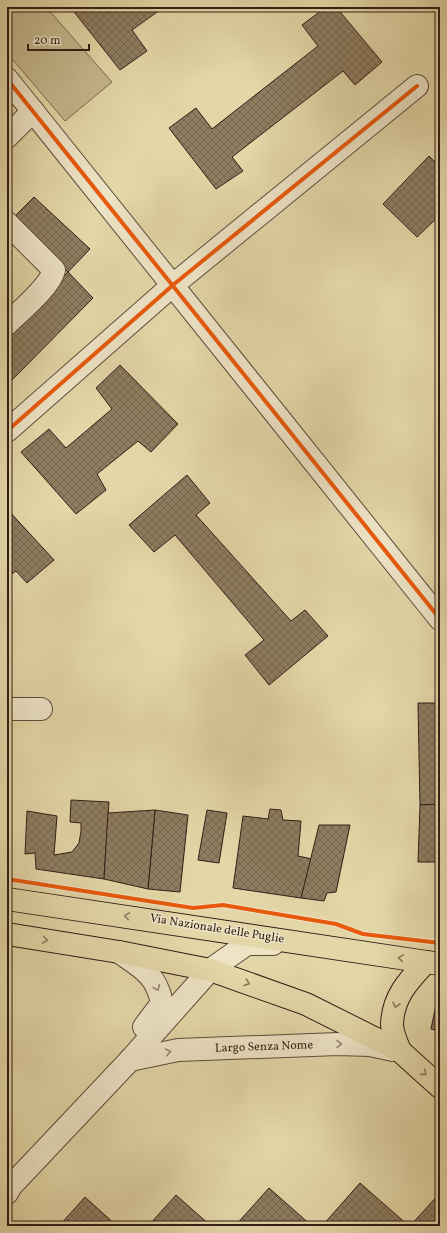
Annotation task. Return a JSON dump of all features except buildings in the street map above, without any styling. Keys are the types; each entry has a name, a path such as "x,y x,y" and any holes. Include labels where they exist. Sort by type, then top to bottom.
{"main road":[{"name":"Via Nazionale delle Puglie","path":"7,899 433,963"},
{"path":"7,934 119,952 210,970 306,1004 400,1051 440,1087"},
{"name":"Via Nazionale delle Puglie","path":"400,1051 392,1025 396,1000 406,984 433,963"}],"street":[{"path":"7,79 440,619"},
{"path":"7,432 173,285 417,86"},
{"path":"7,137 33,111"},
{"path":"7,223 54,270 46,283 7,324"},
{"path":"7,709 41,709"},
{"path":"7,1193 11,1186 130,1060 210,970 247,944 318,945"},
{"path":"119,952 152,977 159,990 162,1003 134,1040 130,1060"},
{"name":"Largo Senza Nome","path":"130,1060 178,1050 322,1045 370,1045 400,1051"}],"shaded area":[{"path":"7,7 46,7 112,82 65,121 7,53"}],"cycle path":[{"path":"7,79 440,619"},
{"path":"7,431 173,285 417,86"},
{"path":"7,879 193,908 223,905 336,924 363,934 440,943"}]}
